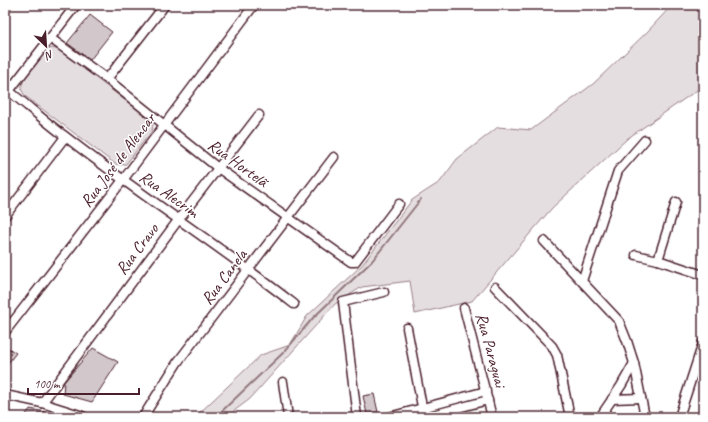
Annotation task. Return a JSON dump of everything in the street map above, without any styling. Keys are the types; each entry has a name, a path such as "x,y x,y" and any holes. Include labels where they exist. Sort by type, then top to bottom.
{"street":[{"path":"7,94 75,7 65,5"},
{"path":"106,79 166,5"},
{"name":"Rua José de Alencar","path":"5,332 123,180 254,5"},
{"name":"Rua Hortelã","path":"50,38 106,79 218,168 351,262 355,262 399,204"},
{"name":"Rua Alecrim","path":"7,94 123,180 179,218 249,269 294,304"},
{"name":"Rua Cravo","path":"42,403 179,218 259,115"},
{"path":"5,216 65,137"},
{"path":"582,282 618,170 644,140"},
{"name":"Rua Canela","path":"142,417 177,363 334,157"},
{"path":"658,260 676,202"},
{"path":"544,241 619,321 634,363 645,417"},
{"path":"636,255 658,260 703,275"},
{"path":"495,287 552,346 558,355 570,417"},
{"path":"357,417 343,302 384,292"},
{"name":"Rua Paraguai","path":"464,308 492,417"},
{"path":"407,328 424,415"},
{"path":"681,416 702,348"},
{"path":"600,417 634,363"},
{"path":"283,382 288,417"},
{"path":"424,415 486,391"},
{"path":"5,395 42,403 84,417"},
{"path":"612,399 641,398"},
{"path":"389,417 424,415 488,400"}],"shaded area":[{"path":"672,5 703,5 703,86 628,138 552,208 472,301 415,314 410,281 362,287 335,304 250,399 226,417 195,417 261,355 290,345 307,316 362,265 412,200 440,182 457,159 498,127 531,130 593,84 648,31"},
{"path":"52,48 59,50 151,120 153,125 152,131 126,164 115,164 25,96 21,89 23,81 46,50"}],"building":[{"path":"90,15 112,32 90,60 67,43"},
{"path":"5,346 16,353 5,367"},
{"path":"93,348 118,362 92,402 63,394 64,382"},
{"path":"374,394 378,412 367,414 363,396"},
{"path":"30,409 56,414 56,417 24,417"}],"waterway":[{"path":"214,417 284,352 313,318 372,261 421,199"}]}
